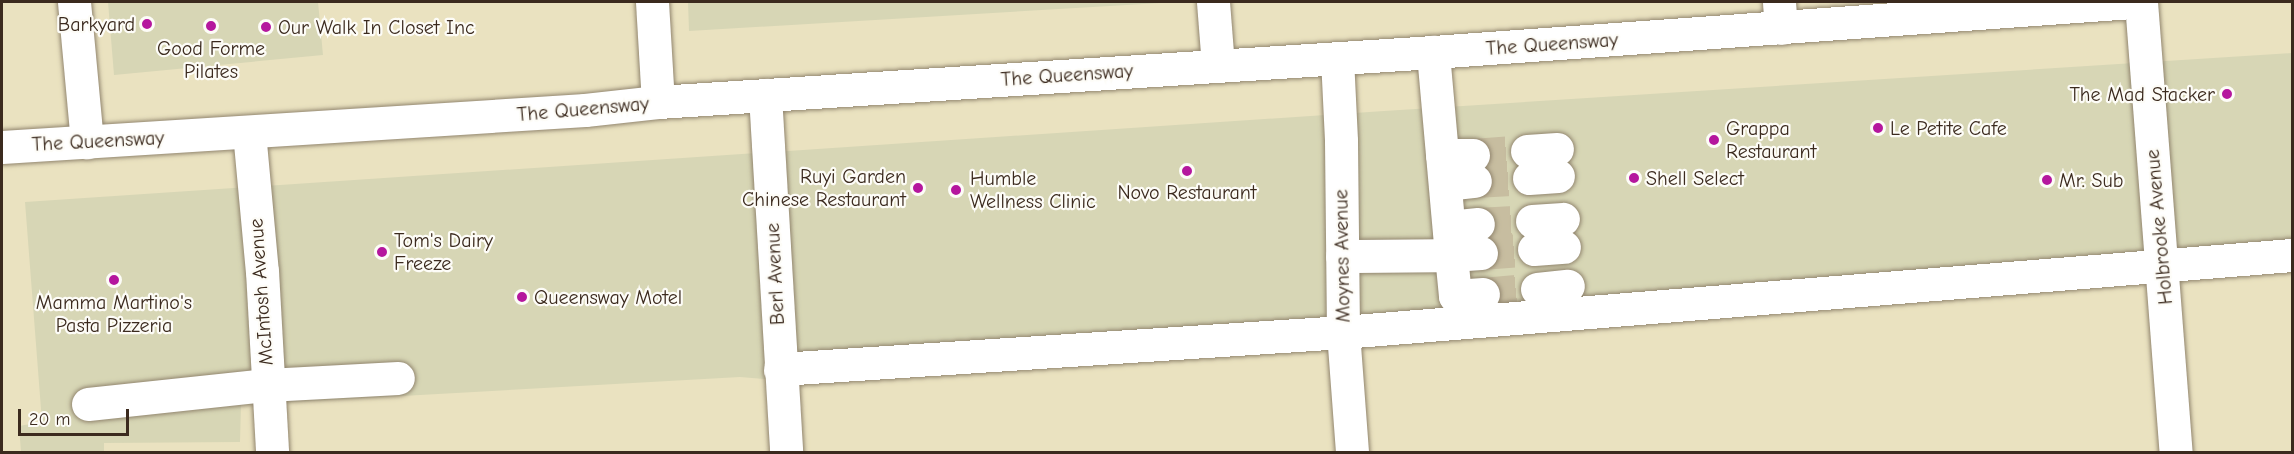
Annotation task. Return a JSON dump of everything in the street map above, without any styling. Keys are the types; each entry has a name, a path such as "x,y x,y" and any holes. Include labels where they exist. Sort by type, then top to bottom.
{"main road":[{"path":"74,2 87,142"},
{"path":"652,2 658,102"},
{"path":"1213,2 1218,65"},
{"name":"The Queensway","path":"2,147 1433,52 1780,15 2133,2"},
{"name":"Holbrooke Avenue","path":"2141,2 2176,453"},
{"path":"1433,52 1459,169 1465,240 1455,296 1484,294"},
{"name":"Moynes Avenue","path":"1337,58 1343,332 1352,453"},
{"name":"Berl Avenue","path":"765,95 786,453"},
{"name":"McIntosh Avenue","path":"249,132 262,271 272,453"},
{"path":"1342,256 1465,240"},
{"path":"780,369 1343,332 2292,255"},
{"path":"88,404 267,385 398,378"}],"shaded area":[{"path":"108,2 318,2 323,55 114,75"},
{"path":"688,2 1178,2 689,31"},
{"path":"2292,53 2292,269 811,383 740,377 241,405 240,442 104,443 104,452 21,452 19,426 42,422 25,202"}],"tunnel":[{"path":"1473,155 1527,151"},
{"path":"1475,181 1529,178"},
{"path":"1478,224 1532,221"},
{"path":"1481,253 1534,249"},
{"path":"1483,294 1537,289"}],"place":[{"name":"Barkyard","path":"147,24"},
{"name":"Good Forme Pilates","path":"211,26"},
{"name":"Our Walk In Closet Inc","path":"266,27"},
{"name":"The Mad Stacker","path":"2227,94"},
{"name":"Le Petite Cafe","path":"1878,128"},
{"name":"Grappa Restaurant","path":"1714,140"},
{"name":"Novo Restaurant","path":"1187,171"},
{"name":"Shell Select","path":"1634,178"},
{"name":"Mr. Sub","path":"2047,180"},
{"name":"Ruyi Garden Chinese Restaurant","path":"918,188"},
{"name":"Humble Wellness Clinic","path":"956,190"},
{"name":"Tom's Dairy Freeze","path":"382,252"},
{"name":"Mamma Martino's Pasta Pizzeria","path":"114,280"},
{"name":"Queensway Motel","path":"522,297"}]}
